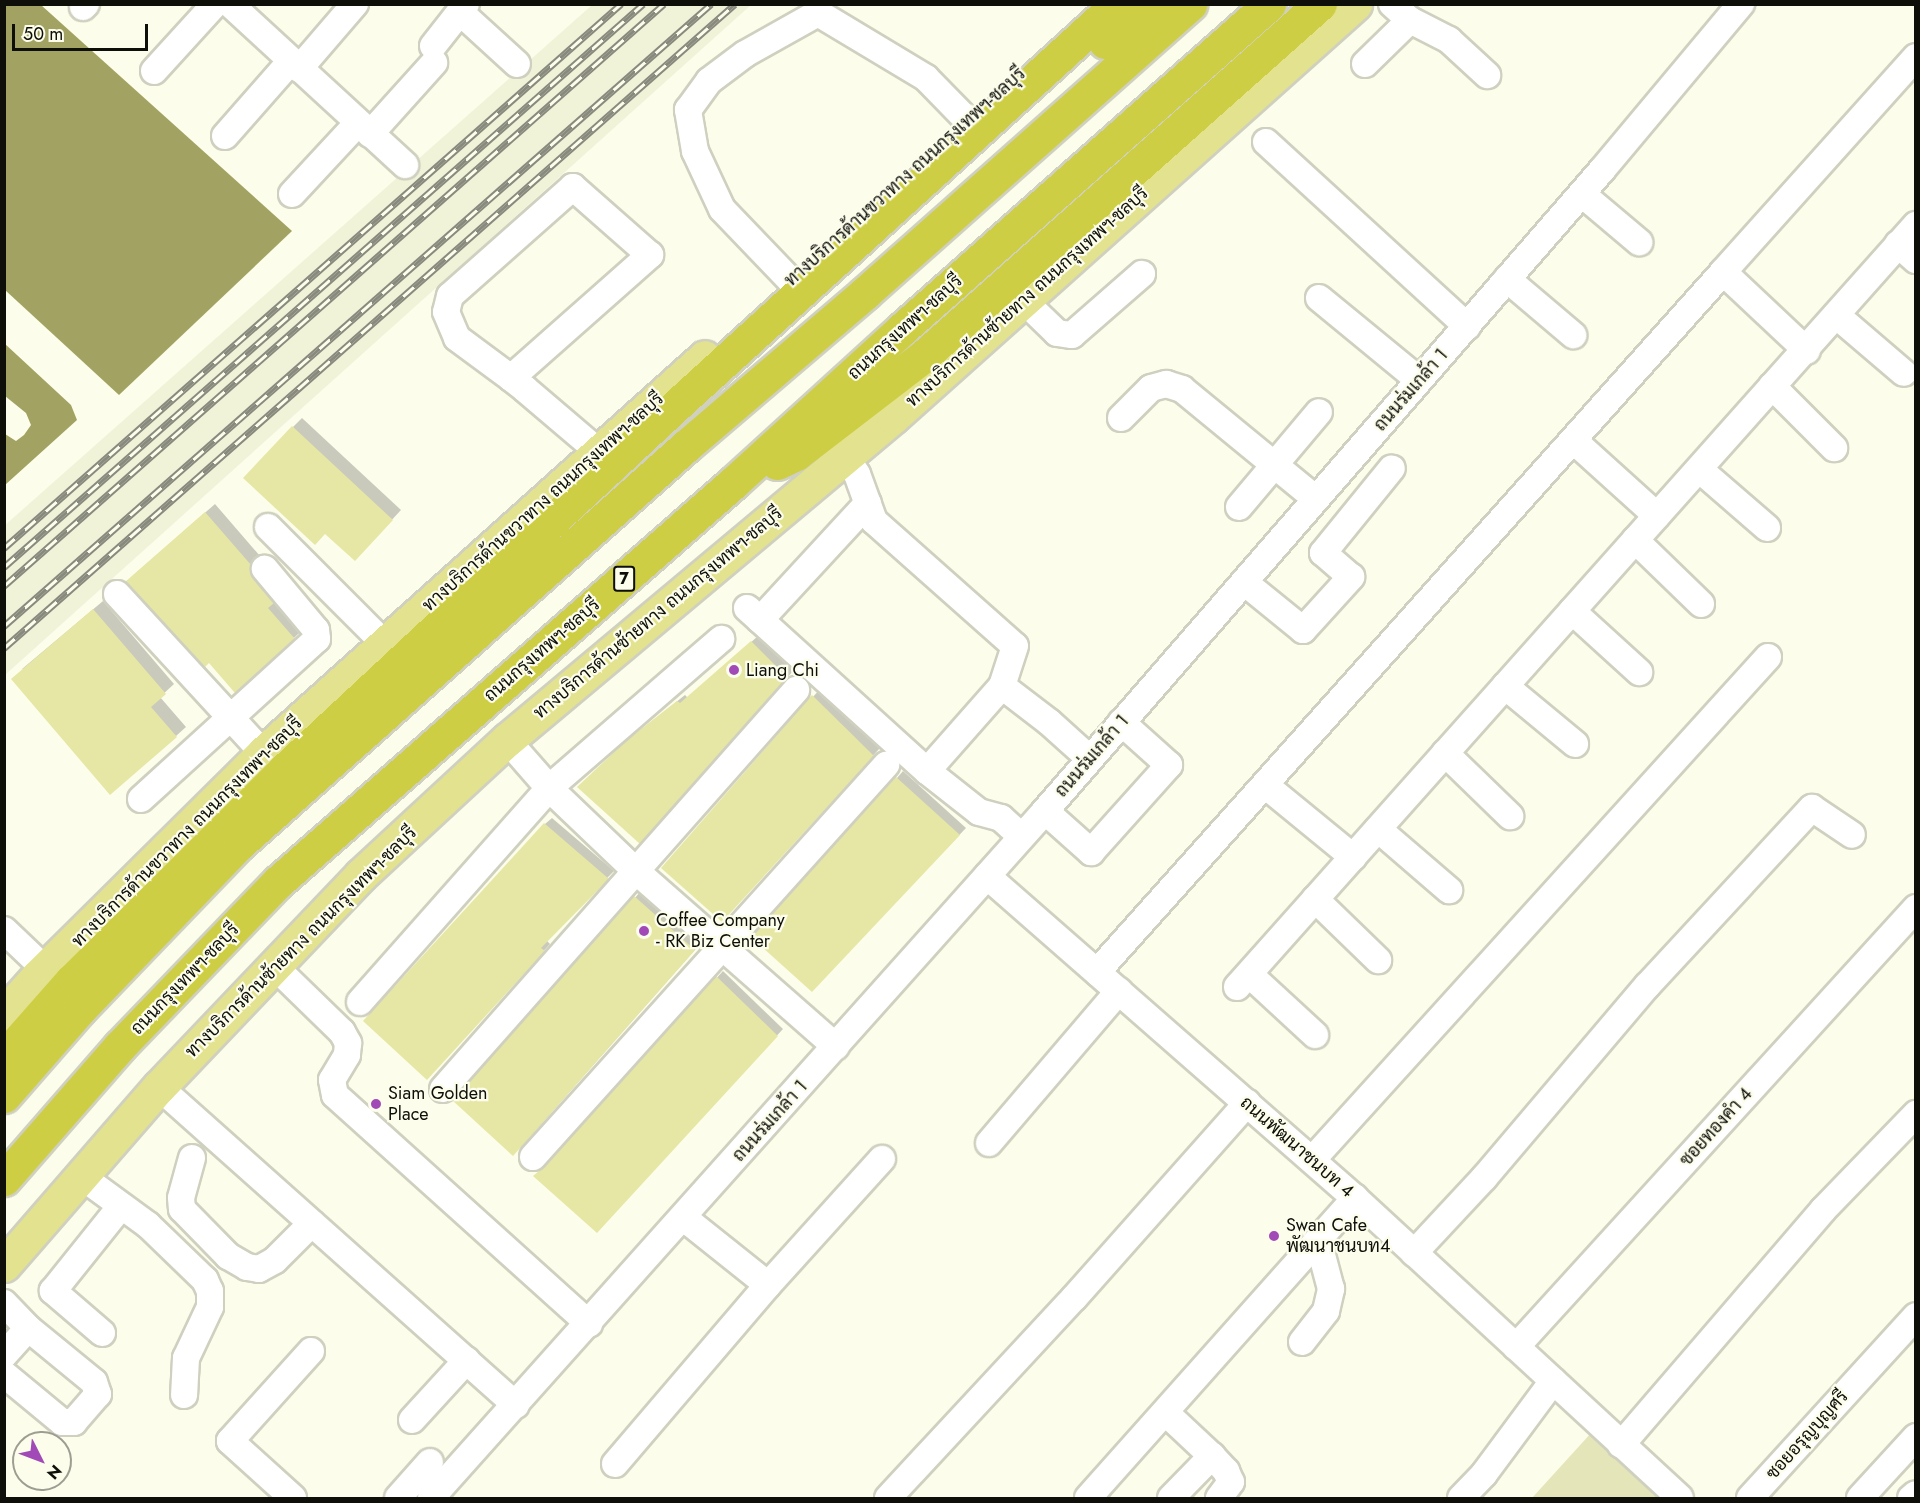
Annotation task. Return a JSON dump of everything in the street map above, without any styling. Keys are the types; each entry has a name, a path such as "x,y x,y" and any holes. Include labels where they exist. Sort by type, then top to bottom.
{"highway":[{"path":"4,1057 72,980 284,770 681,402 1117,4"},
{"path":"686,446 731,382 757,357 860,259 1147,4"},
{"path":"4,1096 80,1009 240,843 686,446 865,293 1190,4"},
{"name":"ถนนกรุงเทพฯ-ชลบุรี","path":"4,1179 120,1046 278,882 733,483 902,329 1269,4"},
{"path":"733,483 796,454 924,355 1320,4"}],"main road":[{"name":"ทางบริการด้านขวาทาง ถนนกรุงเทพฯ-ชลบุรี","path":"4,1014 263,753 1097,4"},
{"name":"ทางบริการด้านซ้ายทาง ถนนกรุงเทพฯ-ชลบุรี","path":"4,1265 159,1087 361,875 507,740 846,456 1355,4"}],"street":[{"path":"154,71 215,4"},
{"path":"230,4 405,165"},
{"path":"225,136 355,4"},
{"name":"ถนนร่มเกล้า 1","path":"431,1498 684,1218 1045,811 1582,194 1741,4"},
{"path":"292,194 364,128 434,54 463,8 518,64"},
{"path":"1365,64 1401,12 1449,40 1487,75"},
{"path":"790,280 722,209 695,151 688,110 709,81 745,54 818,13 926,78 968,121"},
{"path":"1097,972 1916,57"},
{"path":"1266,142 1467,326"},
{"path":"511,378 650,255 573,188 450,296 446,312 457,338 511,378 599,452"},
{"path":"1582,194 1639,242"},
{"path":"1316,1035 1243,981 1836,315 1907,252 1916,225"},
{"path":"1723,272 1806,350"},
{"path":"1023,300 1057,333 1072,335 1142,274"},
{"path":"1507,279 1573,335"},
{"path":"1318,298 1419,381"},
{"path":"1836,315 1904,373"},
{"path":"1120,418 1151,388 1167,384 1182,389 1316,499"},
{"path":"1772,386 1834,448"},
{"path":"1239,507 1319,412"},
{"path":"1573,440 1657,516"},
{"path":"846,456 874,521 888,536 1015,646 1002,686 927,771"},
{"path":"1244,582 1303,630 1351,577 1323,553 1392,468"},
{"path":"1699,469 1767,528"},
{"path":"868,503 753,614 927,771 978,812 1001,818 1021,836"},
{"path":"268,527 385,644"},
{"path":"1635,540 1701,604"},
{"path":"141,799 317,639 316,630 265,569"},
{"path":"117,594 263,753"},
{"path":"1572,611 1639,672"},
{"path":"360,1002 549,788 721,639"},
{"path":"1312,1160 1768,657"},
{"path":"1002,686 1049,722 1089,758"},
{"path":"1506,686 1575,744"},
{"path":"443,1089 796,690"},
{"path":"1045,811 1091,852 1168,765 1121,722"},
{"path":"507,740 549,788 636,871 836,1047"},
{"path":"1445,753 1510,816"},
{"path":"533,1157 886,765"},
{"path":"1265,785 1353,857"},
{"path":"1414,1253 1484,1178 1647,986 1812,808 1852,835"},
{"path":"1378,829 1449,890"},
{"name":"ถนนพัฒนาชนบท 4","path":"987,876 1355,1198 1680,1498"},
{"path":"1316,899 1378,960"},
{"name":"ซอยทองคำ 4","path":"1516,1347 1916,908"},
{"path":"4,930 46,970"},
{"path":"273,965 342,1032 348,1043 347,1055 332,1080 334,1095 589,1324"},
{"path":"989,1143 1119,992"},
{"path":"159,1087 516,1405"},
{"path":"888,1498 1074,1298 1246,1103"},
{"path":"1621,1444 1823,1210 1916,1114"},
{"path":"192,1158 182,1198 182,1209 228,1256 247,1267 259,1269 276,1260 312,1223"},
{"path":"615,1464 768,1285 882,1159"},
{"path":"81,1176 190,1263 205,1280 210,1291 210,1307 186,1358 184,1395"},
{"path":"1088,1498 1355,1198"},
{"path":"102,1333 53,1291 121,1206"},
{"path":"684,1218 768,1285"},
{"path":"1302,1342 1326,1311 1331,1289 1318,1240"},
{"path":"4,1302 28,1328 94,1382 98,1394 74,1422 62,1422 4,1374"},
{"name":"ซอยอรุญบุญศรี","path":"1750,1498 1916,1316"},
{"path":"4,1355 28,1328"},
{"path":"293,1498 230,1441 311,1351"},
{"path":"412,1420 467,1360"},
{"path":"1461,1498 1491,1465 1553,1381"},
{"path":"1166,1413 1226,1471 1232,1482 1219,1498"},
{"path":"1860,1498 1916,1437"},
{"path":"1171,1498 1212,1456"},
{"path":"398,1498 430,1462"},
{"path":"1911,1498 1916,1494"}],"shaded area":[{"path":"4,5 41,5 292,231 119,395 5,290"},
{"path":"592,5 751,5 5,675 4,526"},
{"path":"4,343 71,405 77,420 5,485 5,434 16,441 31,425 26,413 5,396"},
{"path":"1592,1432 1662,1498 1532,1498"}],"building":[{"path":"292,426 393,520 355,561 325,534 315,545 243,478"},
{"path":"205,512 251,565 253,578 274,603 268,608 295,639 235,693 209,663 205,667 125,582"},
{"path":"93,609 166,694 151,707 177,737 110,795 11,679"},
{"path":"751,641 788,678 640,844 577,787 627,740 677,701 680,703"},
{"path":"812,695 874,756 722,922 661,868"},
{"path":"896,777 960,835 812,992 751,937"},
{"path":"544,823 609,879 541,948 545,951 427,1080 363,1021"},
{"path":"634,896 695,950 513,1156 452,1100"},
{"path":"716,976 778,1036 597,1233 533,1176 544,1167"}],"railway":[{"path":"4,548 621,4"},
{"path":"4,567 643,4"},
{"path":"4,586 664,4"},
{"path":"4,626 711,4"},
{"path":"4,648 735,4"}],"place":[{"name":"Liang Chi","path":"734,670"},
{"name":"Coffee Company - RK Biz Center","path":"644,931"},
{"name":"Siam Golden Place","path":"376,1104"},
{"name":"Swan Cafe พัฒนาชนบท4","path":"1274,1236"}]}
